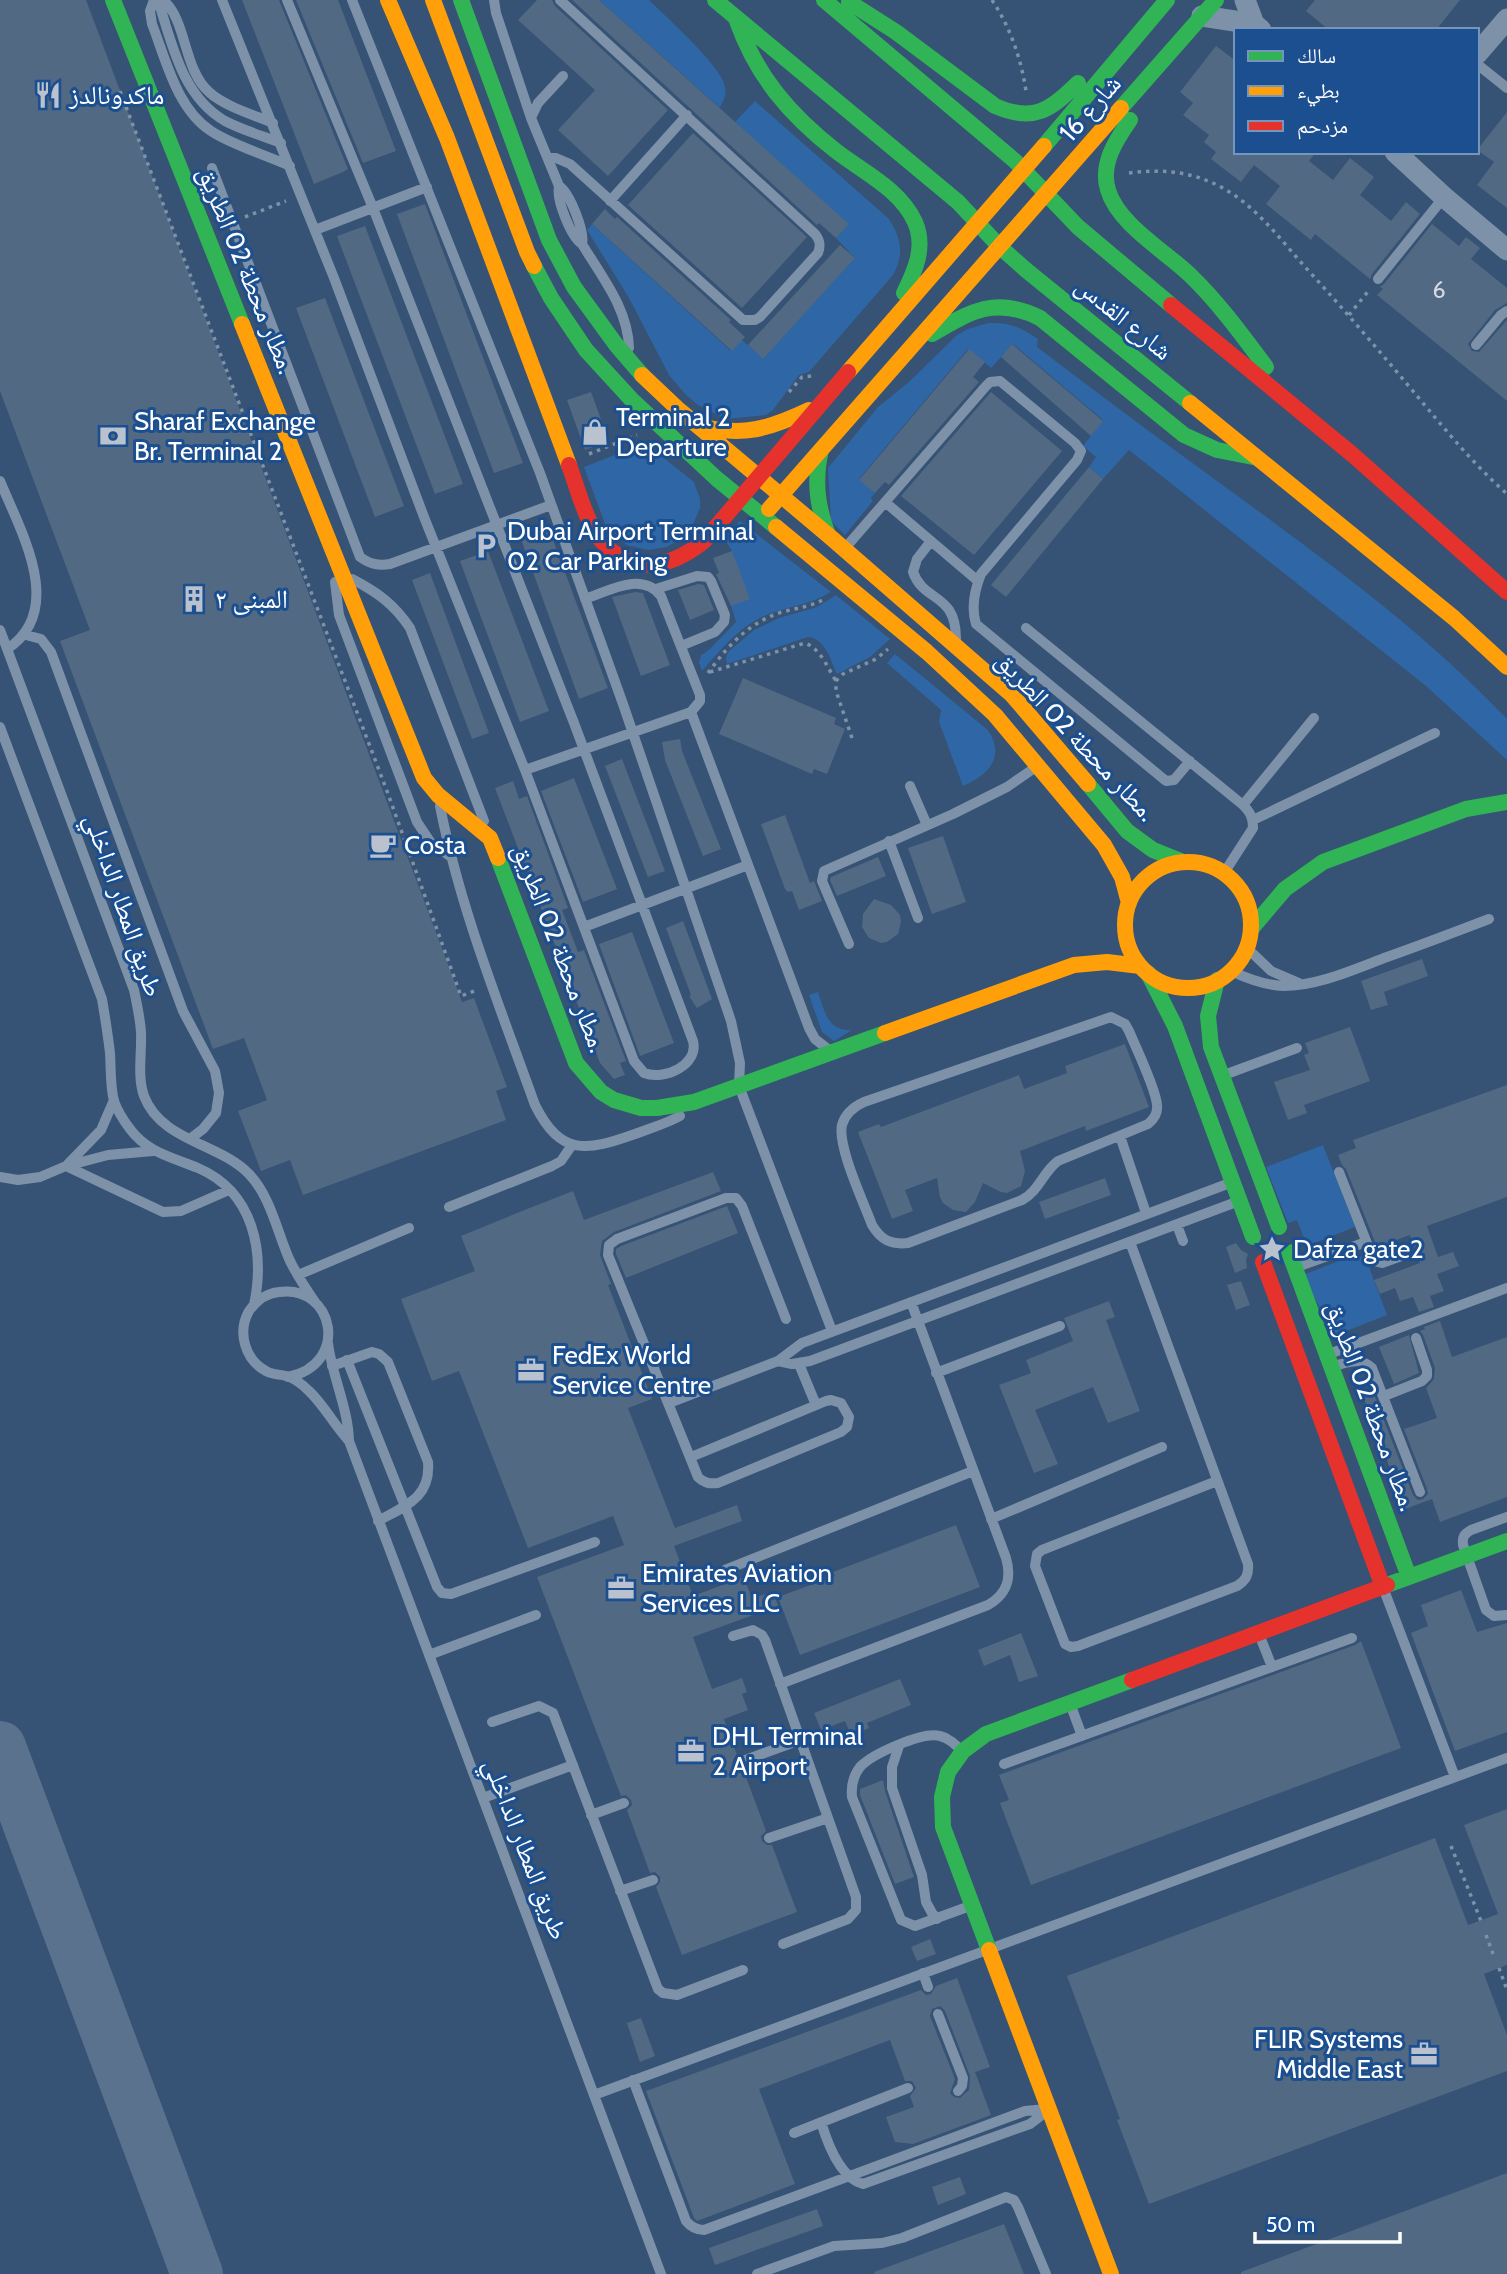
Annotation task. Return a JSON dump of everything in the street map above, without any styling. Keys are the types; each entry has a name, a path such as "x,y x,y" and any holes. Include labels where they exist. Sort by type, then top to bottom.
{"street":[{"name":"مطار محطة 02 الطريق.","path":"113,0 424,778 438,796 471,819 490,838 576,1063 589,1082 626,1107 644,1110 669,1108 694,1102 1074,965 1113,961 1144,969"},
{"path":"388,0 447,138 594,531 603,544 630,562 646,566 663,565 692,553 977,222"},
{"name":"مطار محطة 02 الطريق.","path":"433,0 527,251 556,307 586,350 606,375 740,498 903,632 980,700 1104,845 1122,877 1129,903"},
{"name":"مطار محطة 02 الطريق.","path":"461,0 548,240 579,295 628,358 695,425 828,535 1012,695 1127,831 1153,850 1183,862"},
{"name":"شارع القدس","path":"715,0 958,202 999,246 1026,270 1454,618 1507,667"},
{"name":"شارع القدس","path":"824,0 1024,169 1078,227 1353,455 1507,592"},
{"path":"846,0 896,32 995,106 1019,115 1030,116 1050,109 1108,55 1140,30"},
{"name":"شارع 16","path":"977,222 1167,0"},
{"name":"شارع 16","path":"999,246 1216,0"},
{"path":"1245,0 1257,27"},
{"path":"1202,16 1257,27"},
{"path":"736,17 750,55 775,93 834,149 891,193 906,207 915,222 920,237 917,269 888,325"},
{"path":"1479,52 1507,19"},
{"path":"1169,54 1151,89 1113,146 1107,166 1108,188 1125,217 1190,275 1216,303 1292,404"},
{"path":"1397,154 1507,250"},
{"path":"762,517 999,246"},
{"path":"912,345 976,310 1001,305 1016,307 1040,318 1184,435 1230,455 1257,457"},
{"path":"695,425 722,431 750,432 771,428 819,406"},
{"path":"821,450 816,496 828,535"},
{"path":"1251,929 1285,889 1323,862 1466,809 1507,802"},
{"path":"1253,1237 1175,1026 1144,969 1133,955 1125,929 1129,903 1141,882 1160,868 1183,862 1198,862 1224,873 1242,891 1248,903 1251,929 1247,948 1224,976 1211,1000 1209,1031 1221,1076 1279,1227"},
{"path":"1144,969 1166,984 1187,988 1208,985 1224,976"},
{"path":"1233,1182 1258,1172"},
{"path":"1240,1201 1266,1192"},
{"name":"مطار محطة 02 الطريق.","path":"1291,1260 1409,1577"},
{"name":"مطار محطة 02 الطريق.","path":"1263,1262 1383,1587"},
{"path":"1301,1364 1329,1361"},
{"path":"1111,2274 943,1826 940,1800 946,1774 962,1751 986,1734 1507,1541"}],"lane":[{"path":"156,0 181,69 198,99 225,120 281,143"},
{"path":"156,0 150,11 152,24 184,102 194,116 209,131 290,166"},
{"path":"163,0 172,10 191,65 202,86 222,101 273,123"},
{"path":"222,0 315,229 436,547 525,770 634,1062 644,1073 658,1076 690,1061 695,1048 584,749 373,208 287,0"},
{"path":"352,0 585,598 731,1021 740,1063 739,1086 832,1331"},
{"path":"494,0 531,118 559,187 569,197 584,235 582,244 626,321 628,358"},
{"path":"548,158 556,158 570,164 743,320 760,317 818,253 820,243 815,234 560,0"},
{"path":"1479,66 1507,88"},
{"path":"531,118 538,103 564,76"},
{"path":"610,201 687,115"},
{"path":"212,167 360,557 379,566 390,564 551,505"},
{"path":"315,229 426,187"},
{"path":"1378,279 1444,197"},
{"path":"1476,345 1507,311"},
{"path":"844,549 986,386 995,381 1004,384 1081,451 1077,460 985,568 978,580 974,612 976,624 1166,781 1174,780 1190,761"},
{"path":"0,481 32,560 37,598 26,635 8,649"},
{"path":"885,502 978,580"},
{"path":"931,541 916,559 913,572 915,579 945,604 953,615 956,645"},
{"path":"452,857 431,843 417,822 339,615 335,589 340,568 387,599 400,612 410,628 490,838"},
{"path":"656,589 697,576 708,577 711,581 725,615 724,622 715,632 681,646"},
{"path":"525,770 691,712 700,701 681,646 656,589 648,584 634,583 585,598"},
{"path":"1026,628 1243,805 1253,820 1253,828 1224,873"},
{"name":"طريق المطار الداخلي","path":"0,630 134,990 141,1032 143,1095 162,1122 235,1163 250,1175 261,1190 298,1275 315,1302"},
{"path":"26,635 41,639 51,652 183,1011 215,1071 219,1093 216,1113 203,1129 190,1139"},
{"path":"691,712 809,1028 822,1046 833,1052"},
{"path":"1243,805 1314,718"},
{"name":"طريق المطار الداخلي","path":"0,727 102,999 114,1100 130,1129 153,1151 214,1177 229,1190 246,1213 256,1241 259,1268 254,1305"},
{"path":"1253,820 1435,733"},
{"path":"849,944 822,881 822,874 828,868 1007,788 1038,765"},
{"path":"911,786 927,825"},
{"path":"438,796 452,857 492,985 535,1105 555,1136 572,1145 590,1147 608,1143 681,1116 694,1102"},
{"path":"889,841 918,918"},
{"path":"584,927 748,865"},
{"path":"1224,976 1265,984 1302,984 1348,972 1489,919"},
{"path":"1247,948 1271,971 1302,984"},
{"path":"1111,1017 1119,1019 1129,1031 1157,1107 1153,1120 1120,1136 1058,1161 1048,1170 1034,1192 1022,1200 908,1243 897,1244 877,1235 872,1225 841,1136 841,1127 849,1112 864,1102 1111,1017"},
{"path":"1221,1076 1297,1048"},
{"path":"66,1166 101,1130 114,1100"},
{"path":"1120,1136 1146,1213"},
{"path":"449,1207 552,1166 561,1161 572,1145"},
{"path":"0,1177 18,1180 40,1177 66,1166 108,1155 153,1151"},
{"path":"66,1166 163,1212 181,1211 229,1190"},
{"path":"1339,1172 1374,1261 1378,1263 1406,1254"},
{"path":"669,1403 778,1361 793,1347 832,1331 1233,1182"},
{"path":"691,1457 831,1400 841,1403 849,1417 847,1427 841,1432 718,1483 702,1480 691,1457 608,1255 609,1245 726,1198 736,1198 742,1206 786,1319"},
{"path":"778,1361 799,1364 810,1362 1240,1201"},
{"path":"1177,1224 1182,1241"},
{"path":"298,1275 409,1228"},
{"path":"1130,1242 1248,1564 1249,1573 1245,1581 1237,1586 1078,1646 1065,1644 1035,1566 1037,1554 1217,1481"},
{"path":"1291,1260 1366,1242"},
{"path":"1329,1361 1507,1288"},
{"path":"284,1291 305,1296 315,1302 327,1321 329,1332 324,1353 309,1370 288,1377 267,1372 257,1365 245,1347 244,1325 254,1305 272,1293 284,1291"},
{"path":"780,1684 996,1601 1007,1586 1009,1567 911,1302"},
{"path":"936,1373 1060,1326"},
{"path":"1384,1396 1422,1381 1427,1376 1416,1338"},
{"name":"طريق المطار الداخلي","path":"328,1343 349,1441 661,2274"},
{"path":"332,1366 372,1352 384,1357 428,1462 425,1487 413,1501 378,1521"},
{"path":"347,1360 439,1590 446,1594 595,1542"},
{"path":"1329,1361 1358,1361 1372,1368 1420,1492"},
{"path":"799,1364 816,1405"},
{"name":"طريق المطار الداخلي","path":"288,1377 299,1383 318,1401 349,1441"},
{"path":"991,1518 1161,1447"},
{"path":"725,1570 973,1471"},
{"path":"1507,1517 1465,1533 1462,1539 1486,1609 1498,1617 1507,1615"},
{"path":"1383,1587 1455,1777"},
{"path":"429,1655 536,1615"},
{"path":"733,1636 753,1630 762,1635 856,1898 856,1910 848,1919 783,1944"},
{"path":"1258,1633 1272,1667"},
{"path":"1004,1764 1352,1638"},
{"path":"1070,1703 1082,1736"},
{"path":"492,1722 539,1706 553,1713 654,1983 663,1993 677,1995 743,1970"},
{"path":"962,1751 951,1741 933,1734 880,1753 860,1767 851,1787 852,1797 901,1920 915,1926 972,1905"},
{"path":"740,1762 800,1740"},
{"path":"899,1746 892,1767 892,1788 922,1875 926,1902 937,1919"},
{"path":"594,2095 1507,1758"},
{"path":"483,1798 573,1765"},
{"path":"592,1815 624,1803"},
{"path":"769,1838 828,1818"},
{"path":"620,1891 653,1880"},
{"path":"923,1973 928,1987"},
{"path":"938,2014 963,2078 958,2091"},
{"path":"633,2080 685,2221 693,2228 704,2230 850,2177"},
{"path":"794,2133 908,2088"},
{"path":"821,2122 833,2153 850,2177 856,2182 869,2183 1030,2124 1049,2109"},
{"path":"757,2274 834,2246 882,2243 902,2238 1006,2197 1014,2200 1018,2207 1046,2274"}],"path":[{"path":"992,0 1003,16 1016,46 1027,93"},
{"path":"120,91 383,779 461,996 492,985"},
{"path":"1123,174 1170,170 1218,185 1240,199 1259,216 1349,315 1466,454 1507,494"},
{"path":"1349,315 1378,279"},
{"path":"787,394 802,377 812,376"},
{"path":"567,462 642,433"},
{"path":"842,583 833,594 821,602 779,613 759,622 725,650 708,673 805,643 810,645 819,654 835,681 852,738"},
{"path":"835,681 843,674 876,659 903,632"},
{"path":"1451,1846 1480,1921"},
{"path":"1486,1935 1493,1954"},
{"path":"1499,1968 1507,1990"}],"shaded area":[{"path":"599,0 649,0 680,29 722,78 725,93 720,108"},
{"path":"755,101 888,218 896,232 900,253 893,275 809,372 799,375 773,410 766,415 725,419 698,405 669,375 629,298 587,230 592,224 731,351 742,340 763,358 855,258 836,238 848,224 735,122"},
{"path":"988,323 1014,326 1038,339 1037,347 1318,555 1415,632 1507,719 1507,760 1426,686 1129,450 1103,479 1089,467 1096,457 1083,446 1103,420 1013,344 991,368 968,349 859,479 875,493 871,498 873,501 845,535 831,521 828,468 878,407 909,382 957,335"},
{"path":"645,443 694,482 700,499 700,508 691,529 683,537 667,547 648,550 627,545 605,524 584,467"},
{"path":"740,521 831,592 749,624 732,638 702,671 699,663 701,655 736,622 731,606 732,551 724,538"},
{"path":"836,595 890,639 870,657 837,674 823,646 808,637 727,664 728,652 754,630 779,618 817,607"},
{"path":"895,654 988,730 993,740 995,757 980,777 963,786 939,722 941,710 887,663"},
{"path":"818,992 832,1024 844,1030 852,1030 834,1041 822,1032 809,995"},
{"path":"1323,1145 1355,1227 1307,1246 1297,1220 1288,1223 1266,1167"},
{"path":"1354,1255 1362,1257 1368,1264 1387,1315 1334,1336 1303,1275"}],"building":[{"name":"المبنى ٢","path":"0,0 86,0 462,1002 474,998 507,1087 496,1091 506,1120 303,1195 290,1160 261,1171 238,1111 267,1100 244,1038 213,1049 60,641 90,630 0,391"},
{"path":"242,0 279,0 348,169 314,184"},
{"path":"296,0 338,0 396,151 363,163"},
{"path":"537,0 552,0 555,6 668,110 608,176 558,130 595,90 518,20"},
{"path":"572,0 599,0 849,224 836,238 819,223 817,225"},
{"path":"1315,0 1460,0 1438,28 1327,28 1306,11"},
{"path":"1216,46 1234,60 1234,154 1314,154 1309,161 1333,180 1350,158 1374,177 1360,195 1391,221 1406,202 1420,214 1370,279 1315,234 1311,240 1266,204 1280,186 1254,165 1241,182 1211,159 1216,152 1204,142 1209,135 1183,115 1193,103 1180,92"},
{"path":"1507,112 1507,208 1477,185 1494,162 1479,151 1479,147"},
{"path":"693,133 807,237 742,308 628,205"},
{"path":"425,204 523,463 494,473 397,214"},
{"path":"605,209 731,320 729,322 745,337 732,351 592,224"},
{"path":"1432,224 1459,246 1466,237 1480,248 1471,259 1507,288 1507,303 1495,310 1468,344 1472,351 1479,352 1507,320 1507,401 1377,295 1383,289 1380,287"},
{"path":"365,226 463,484 435,494 337,236"},
{"path":"840,245 855,258 763,359 748,345"},
{"path":"325,298 404,506 375,517 296,308"},
{"path":"1012,344 1103,421 1091,436 1001,357"},
{"path":"969,349 985,362 973,377 979,382 889,485 885,482 875,493 859,480"},
{"path":"591,392 609,441 585,450 567,400"},
{"path":"991,392 1062,451 974,555 901,496"},
{"path":"1089,467 1103,479 1006,597 991,585"},
{"path":"549,529 608,688 579,699 521,539"},
{"path":"488,551 549,711 520,722 460,561"},
{"path":"732,551 750,599 731,606 716,574 719,573 713,558"},
{"path":"430,573 489,733 472,739 412,580"},
{"path":"698,584 704,585 714,610 690,620 678,590"},
{"path":"643,593 670,665 641,676 612,597"},
{"path":"743,678 836,718 834,724 845,729 827,774 814,769 812,774 719,734"},
{"path":"680,739 682,751 721,849 703,856 665,760 662,742"},
{"path":"622,759 665,871 648,877 605,766"},
{"path":"574,778 617,889 583,902 541,791"},
{"path":"513,781 519,799 527,796 568,908 562,910 578,952 584,950 626,1061 620,1063 625,1075 614,1079 600,1063 495,788"},
{"path":"785,815 810,883 814,881 822,901 799,910 792,891 785,889 761,824"},
{"path":"943,836 966,902 932,914 908,848"},
{"path":"878,857 886,876 837,896 831,877"},
{"path":"874,899 891,905 900,915 898,934 887,942 881,943 869,938 862,927 863,914"},
{"path":"683,921 712,999 697,1008 689,996 691,995 666,928"},
{"path":"632,932 674,1043 640,1056 599,944"},
{"path":"1422,959 1428,976 1384,992 1388,1005 1371,1010 1361,981"},
{"path":"1350,1027 1370,1081 1304,1105 1307,1113 1288,1120 1274,1082 1310,1070 1304,1055 1309,1053 1305,1043"},
{"path":"1125,1044 1149,1107 1086,1131 1085,1126 1020,1151 1025,1171 1021,1186 1007,1193 983,1183 975,1202 966,1212 953,1210 943,1203 937,1178 905,1190 913,1211 892,1219 858,1132 879,1124 881,1127 1019,1075 1024,1089 1067,1073 1065,1066"},
{"path":"1507,1085 1507,1197 1427,1226 1438,1257 1453,1252 1459,1266 1437,1274 1444,1291 1430,1296 1434,1307 1419,1312 1413,1297 1400,1301 1395,1288 1380,1294 1374,1280 1420,1263 1410,1235 1377,1247 1338,1155 1356,1148 1353,1140"},
{"path":"713,1172 721,1191 614,1232 602,1241 600,1255 611,1284 608,1285 652,1399 628,1408 675,1528 737,1505 742,1521 674,1546 693,1596 744,1577 752,1599 773,1591 778,1606 693,1637 712,1689 742,1678 747,1692 742,1694 748,1710 724,1719 737,1755 732,1764 743,1769 766,1831 761,1836 762,1841 772,1845 797,1912 682,1955 656,1887 660,1877 655,1872 650,1873 627,1810 632,1805 631,1800 626,1795 621,1796 537,1577 624,1545 613,1516 528,1548 459,1371 432,1381 401,1299 475,1271 461,1236 522,1211 573,1191 584,1220"},
{"path":"1105,1178 1111,1195 1045,1219 1039,1202"},
{"path":"727,1206 738,1233 626,1278 616,1249"},
{"path":"1236,1243 1248,1254 1247,1268 1235,1273 1226,1247"},
{"path":"1241,1281 1250,1305 1236,1310 1227,1285"},
{"path":"1109,1301 1115,1317 1106,1320 1140,1411 1108,1423 1093,1387 1035,1410 1058,1464 1034,1473 999,1385 1031,1373 1026,1360 1073,1341 1064,1318"},
{"path":"1440,1321 1452,1357 1507,1337 1507,1497 1440,1522 1432,1499 1405,1509 1363,1396 1373,1392 1413,1495 1418,1500 1423,1499 1428,1494 1427,1489 1404,1429 1437,1418 1426,1388 1434,1379 1435,1368 1420,1331"},
{"path":"1409,1335 1419,1373 1394,1384 1379,1347"},
{"path":"956,1525 980,1587 800,1655 778,1597 835,1576 833,1572"},
{"path":"1461,1590 1477,1632 1507,1623 1507,1732 1455,1751 1411,1633 1428,1626 1421,1605"},
{"path":"1021,1633 1038,1676 1019,1682 1010,1655 984,1666 978,1650"},
{"path":"1361,1641 1401,1748 1031,1885 1000,1803 1009,1800 999,1775"},
{"path":"900,1679 911,1705 867,1723 869,1728 851,1735 845,1721 821,1730 814,1713"},
{"path":"883,1780 914,1877 895,1884 860,1795 860,1789"},
{"path":"1507,1809 1507,1965 1484,1974 1507,2035 1507,2071 1149,2204 1067,1976 1435,1838 1468,1925 1498,1914 1464,1825"},
{"path":"930,1939 936,1954 917,1961 911,1947"},
{"path":"957,1978 990,2067 975,2072 991,2115 913,2144 895,2142 886,2117 914,2107 910,2096 916,2088 912,2081 905,2081 890,2040 759,2089 795,2184 697,2221 694,2218 646,2091 921,1990 926,1995 931,1994 936,1986","holes":["940,2006 945,2011 970,2076 969,2090 960,2098 950,2093 955,2079 930,2016 932,2009"]},
{"path":"641,2018 655,2056 640,2062 627,2023"},
{"path":"1507,2173 1507,2274 1241,2274 1241,2272"},
{"path":"960,2177 966,2194 938,2205 932,2187"},
{"path":"817,2209 823,2226 715,2265 709,2248"},
{"path":"1004,2224 1024,2274 874,2272"}],"taxiway":[{"path":"0,1747 197,2274"}],"traffic: fast":[{"path":"113,0 242,324"},
{"path":"461,0 549,240 574,287 642,375"},
{"path":"715,0 958,202 999,246 1026,270 1190,403"},
{"path":"824,0 1015,161 1078,227 1171,305"},
{"path":"1044,146 1167,0"},
{"path":"1121,108 1216,0"},
{"path":"849,2 896,32 995,106 1009,111 1041,111 1050,107 1078,83"},
{"path":"737,21 754,60 790,109 836,151 891,191 908,210 918,231 919,250 904,293"},
{"path":"1130,120 1115,144 1106,171 1108,190 1113,202 1132,226 1201,286 1266,367"},
{"path":"534,266 551,298 586,350 631,399 717,479 776,527"},
{"path":"932,334 984,309 997,307 1024,311 1040,318 1184,435 1217,450 1253,457"},
{"path":"821,450 818,493 828,535"},
{"path":"1088,784 1127,831 1153,850 1183,862"},
{"path":"1251,929 1285,889 1323,862 1466,809 1507,802"},
{"path":"498,858 576,1063 601,1092 614,1100 641,1108 694,1102 885,1033"},
{"path":"1148,973 1175,1026 1253,1237"},
{"path":"1217,980 1208,1016 1211,1047 1279,1227"},
{"path":"1289,1252 1409,1577"},
{"path":"1387,1585 1507,1541"},
{"path":"989,1950 943,1827 942,1797 948,1772 963,1751 986,1734 1132,1680"}],"traffic: slow":[{"path":"388,0 447,138 569,465"},
{"path":"433,0 534,266"},
{"path":"769,509 1121,108"},
{"path":"848,372 1044,146"},
{"path":"242,324 424,778 438,795 490,838 498,858"},
{"path":"642,375 679,410 1012,695 1088,784"},
{"path":"1190,403 1454,618 1507,667"},
{"path":"699,426 743,431 781,422 809,410"},
{"path":"776,527 927,652 995,715 1104,845 1122,877 1129,903"},
{"path":"1188,862 1212,867 1233,880 1246,901 1251,925 1246,949 1233,970 1212,983 1188,988 1164,983 1143,970 1130,949 1125,925 1130,901 1143,880 1164,867 1188,862"},
{"path":"885,1033 1074,965 1107,962 1140,966"},
{"path":"989,1950 1111,2274"}],"traffic: jam":[{"path":"1171,305 1353,455 1507,592"},
{"path":"569,465 588,518 607,547 619,557 633,563 647,565 676,559 704,541 848,372"},
{"path":"1263,1262 1383,1587"},
{"path":"1132,1680 1387,1585"}],"place":[{"name":"ماكدونالدز","path":"48,95"},
{"name":"Terminal 2 Departure","path":"595,432"},
{"name":"Sharaf Exchange Br. Terminal 2","path":"113,436"},
{"name":"Dubai Airport Terminal 02 Car Parking","path":"486,546"},
{"name":"المبنى ٢","path":"194,599"},
{"name":"Costa","path":"383,845"},
{"name":"Dafza gate2","path":"1272,1249"},
{"name":"FedEx World Service Centre","path":"531,1370"},
{"name":"Emirates Aviation Services LLC","path":"621,1588"},
{"name":"DHL Terminal 2 Airport","path":"691,1751"},
{"name":"FLIR Systems Middle East","path":"1424,2054"}]}
